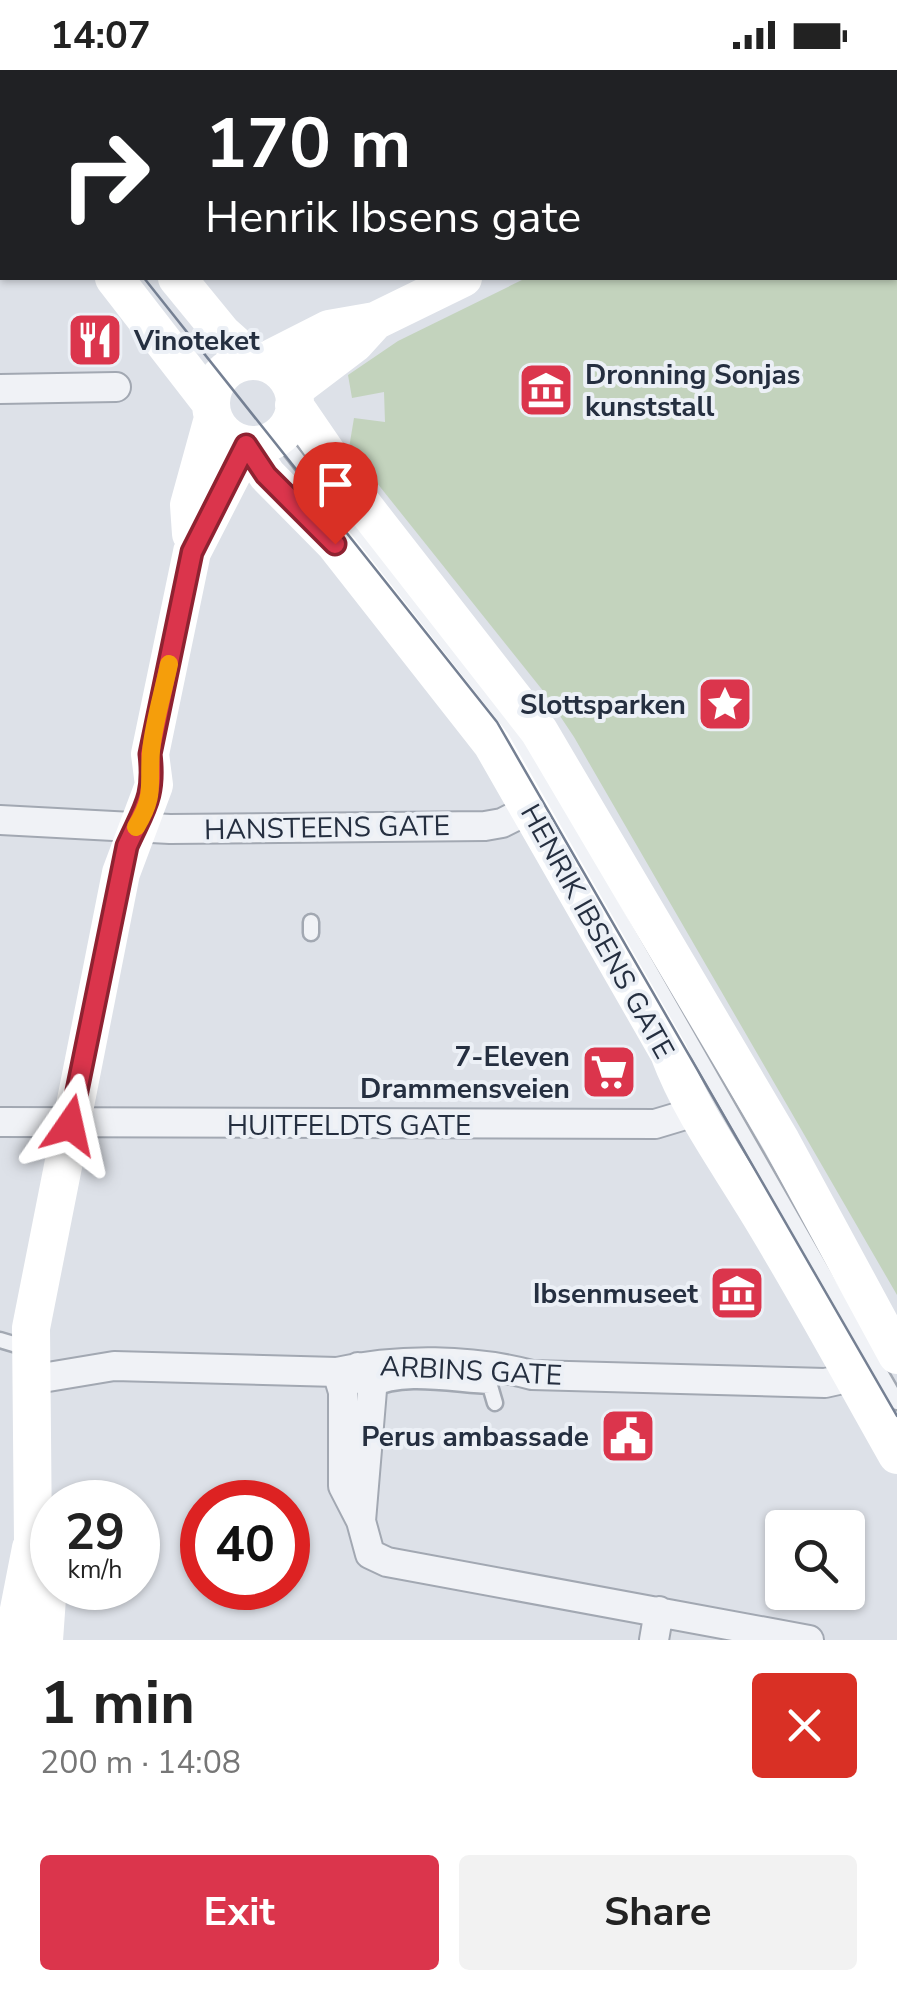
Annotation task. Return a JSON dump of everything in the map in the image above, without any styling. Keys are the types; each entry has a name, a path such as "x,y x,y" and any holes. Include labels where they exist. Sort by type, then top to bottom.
{"main road":[{"path":"115,280 230,438 278,419"},
{"path":"179,280 222,333 259,362 285,376 278,419"},
{"path":"30,1498 20,1356 121,873 136,827 129,802 133,781 150,754 192,552 189,505 222,374 238,363 259,362 329,329 375,321 459,280"},
{"path":"192,552 278,419 375,321"},
{"name":"HENRIK IBSENS GATE","path":"278,419 266,475 335,544 466,707 530,808 669,1053 696,1112 897,1454"},
{"name":"HENRIK IBSENS GATE","path":"278,419 350,488 548,744 780,1140 897,1355"},
{"path":"12,1640 30,1555"},
{"path":"44,1640 47,1610"}],"street":[{"path":"0,389 116,386"},
{"name":"HANSTEENS GATE","path":"0,820 308,835 494,825 530,808"},
{"name":"HUITFELDTS GATE","path":"0,1122 656,1124 696,1112"},
{"name":"ARBINS GATE","path":"20,1356 114,1366 360,1373 498,1366 532,1375 825,1383 852,1376"},
{"path":"356,1462 343,1392 360,1373"},
{"path":"360,1373 356,1462 343,1486 362,1521 370,1554 387,1562 809,1640"},
{"path":"654,1640 659,1611"}],"lane":[{"path":"278,419 519,742 897,1402"},
{"path":"360,1373 382,1385 490,1386 495,1403"}],"green space":[{"name":"Slottsparken","path":"522,280 897,280 897,1295 574,737 544,692 349,448 354,418 385,422 384,392 352,398 348,375 398,341"}],"tram line":[{"path":"146,280 497,722 897,1416"}],"slow traffic":[{"path":"136,827 149,806 154,785 150,754 169,664"}],"place":[{"name":"Vinoteket","path":"95,340"},
{"name":"Dronning Sonjas kunststall","path":"546,390"},
{"name":"Slottsparken","path":"725,704"},
{"name":"7-Eleven Drammensveien","path":"609,1072"},
{"name":"Ibsenmuseet","path":"737,1293"},
{"name":"Perus ambassade","path":"628,1436"}],"route":[{"path":"70,1125 127,846 149,806 154,785 150,754 192,552 246,445 266,475 335,544"}]}
